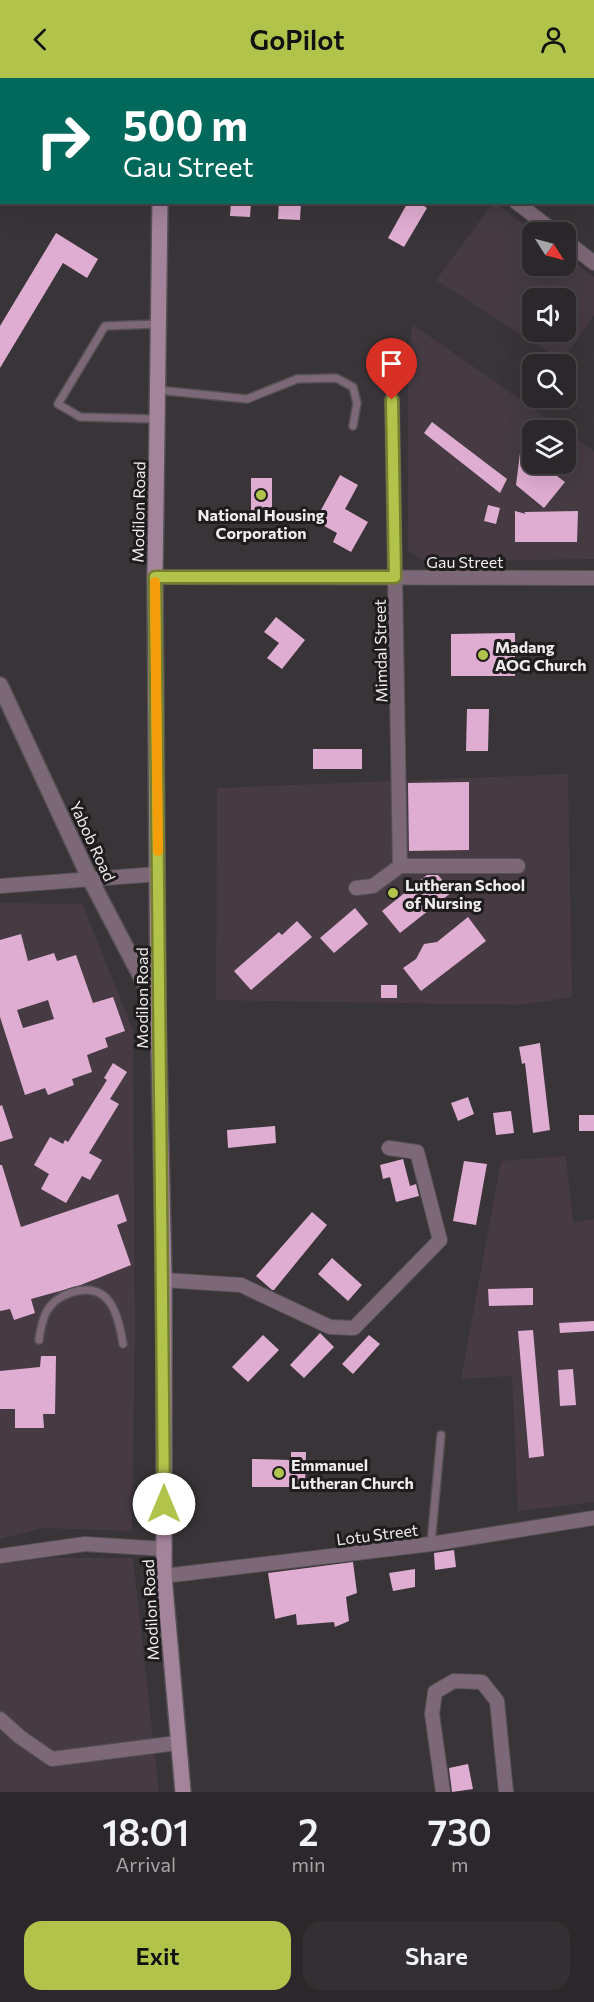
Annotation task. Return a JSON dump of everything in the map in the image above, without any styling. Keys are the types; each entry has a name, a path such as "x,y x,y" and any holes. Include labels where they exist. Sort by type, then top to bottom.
{"main road":[{"name":"Modilon Road","path":"160,204 155,577 158,1009 164,1280 164,1576 183,1792"}],"street":[{"path":"519,204 542,222"},
{"path":"576,249 594,263"},
{"name":"Mimdal Street","path":"392,400 400,866"},
{"name":"Gau Street","path":"155,577 594,578"},
{"name":"Yabob Road","path":"0,685 90,879 158,1009"},
{"path":"356,888 373,886 400,866 518,866"},
{"path":"0,886 67,883 158,874"},
{"path":"164,1280 241,1285 330,1327 354,1328 440,1240 417,1152 389,1148"},
{"name":"Lotu Street","path":"164,1576 431,1544 594,1518"},
{"path":"0,1556 85,1544 165,1549"},
{"path":"443,1792 432,1714 435,1692 454,1681 482,1682 497,1701 506,1792"},
{"path":"0,1719 52,1759 177,1743"}],"lane":[{"path":"157,419 80,417 58,404 105,326 158,324"},
{"path":"157,390 247,399 297,379 336,378 353,387 357,403 353,426"},
{"path":"39,1340 46,1310 53,1300 87,1288 98,1292 110,1301 119,1318 123,1344"},
{"path":"431,1544 441,1435"}],"shaded area":[{"path":"493,204 497,204 522,223 522,276 576,276 576,264 594,277 594,315 576,341 576,288 522,288 522,335 436,280"},
{"path":"412,324 522,401 522,408 532,408 550,420 522,420 522,474 576,474 576,439 594,451 594,559 425,562 408,551 408,378"},
{"path":"532,342 575,342 567,354 551,354"},
{"name":"Lutheran School of Nursing","path":"568,774 572,997 520,1005 216,1000 217,788"},
{"path":"0,903 82,904 133,1030 135,1334 132,1531 42,1528 0,1539"},
{"path":"566,1156 573,1223 594,1219 594,1502 518,1511 512,1376 461,1379 501,1161"},
{"path":"48,1558 133,1558 159,1792 0,1792 0,1564"}],"building":[{"path":"231,204 251,204 250,217 230,216"},
{"path":"279,204 301,204 300,220 278,219"},
{"path":"407,204 421,204 427,208 404,247 388,238"},
{"path":"56,233 98,259 87,278 63,263 0,368 0,326"},
{"path":"432,422 507,479 500,493 424,433"},
{"path":"520,453 522,453 522,474 554,474 565,482 544,508 516,485"},
{"path":"340,475 358,485 345,509 368,522 351,552 333,542 337,533 315,521"},
{"name":"National Housing Corporation","path":"251,478 272,478 272,512 251,512"},
{"path":"488,505 500,508 496,524 484,521"},
{"path":"515,511 526,514 524,512 578,511 577,542 515,542"},
{"path":"276,617 305,640 282,669 267,658 279,643 264,632"},
{"name":"Madang AOG Church","path":"515,633 515,676 451,676 451,634"},
{"path":"467,709 489,709 488,751 466,751"},
{"path":"313,749 362,749 362,769 313,769"},
{"path":"469,782 469,850 409,851 408,783"},
{"path":"427,875 438,875 452,892 400,933 382,911"},
{"path":"355,908 368,924 334,953 320,938"},
{"path":"468,917 486,941 421,991 403,968 416,959 424,944 437,942"},
{"path":"297,921 312,937 251,990 234,971 279,932 282,935"},
{"path":"21,934 28,961 54,953 57,961 76,955 93,1003 113,997 125,1031 105,1038 108,1047 87,1055 92,1072 72,1079 74,1085 48,1095 45,1088 25,1095 0,1017 0,940","holes":["48,1000 54,1019 23,1028 17,1010"]},
{"path":"381,985 397,985 397,998 381,998"},
{"path":"540,1043 550,1130 533,1133 525,1063 522,1064 519,1047"},
{"path":"113,1063 127,1072 110,1099 119,1104 89,1153 102,1160 90,1180 82,1176 66,1203 41,1189 49,1174 34,1165 50,1137 63,1144 65,1140 68,1142 107,1080 104,1078"},
{"path":"468,1097 474,1114 458,1121 451,1103"},
{"path":"2,1105 13,1138 0,1142 0,1106"},
{"path":"511,1111 514,1133 496,1135 493,1113"},
{"path":"579,1115 594,1115 594,1131 579,1131"},
{"path":"275,1126 276,1143 228,1148 227,1130"},
{"path":"403,1159 410,1186 416,1184 419,1196 396,1202 390,1177 383,1179 380,1165"},
{"path":"464,1161 487,1164 476,1225 453,1221"},
{"path":"0,1165 2,1165 21,1227 118,1194 127,1221 117,1225 131,1265 78,1286 31,1299 35,1313 14,1320 10,1309 0,1311"},
{"path":"312,1212 327,1225 272,1290 256,1276"},
{"path":"332,1258 362,1285 348,1301 318,1274"},
{"path":"533,1288 533,1305 489,1306 488,1289"},
{"path":"594,1321 594,1331 560,1333 559,1323"},
{"path":"533,1330 544,1456 529,1458 518,1331"},
{"path":"320,1333 334,1347 304,1378 290,1365"},
{"path":"263,1335 279,1350 248,1382 232,1367"},
{"path":"369,1335 380,1344 353,1374 342,1364"},
{"path":"41,1356 56,1356 55,1414 43,1414 44,1428 15,1428 15,1409 0,1409 0,1371 40,1367"},
{"path":"573,1369 576,1405 560,1406 558,1370"},
{"name":"Emmanuel Lutheran Church","path":"291,1452 306,1452 305,1487 252,1487 252,1459 291,1460"},
{"path":"454,1550 456,1567 435,1570 434,1553"},
{"path":"353,1562 357,1593 346,1597 349,1621 335,1627 334,1622 297,1625 296,1614 275,1619 268,1573"},
{"path":"415,1569 415,1587 393,1591 389,1573"},
{"path":"468,1764 473,1789 452,1792 449,1768"}],"slow traffic":[{"path":"155,582 158,851"}],"place":[{"name":"National Housing Corporation","path":"261,495"},
{"name":"Madang AOG Church","path":"483,655"},
{"name":"Lutheran School of Nursing","path":"393,893"},
{"name":"Emmanuel Lutheran Church","path":"279,1473"}],"route":[{"path":"164,1504 164,1280 158,1009 155,577 395,577 392,400"}]}
